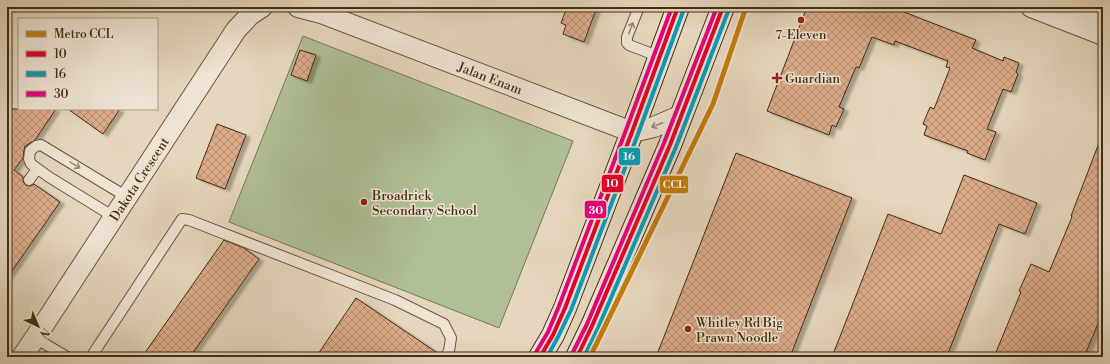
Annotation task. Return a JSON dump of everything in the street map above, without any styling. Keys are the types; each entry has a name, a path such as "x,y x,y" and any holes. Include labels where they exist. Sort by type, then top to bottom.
{"main road":[{"path":"540,357 553,335 565,308 678,7"},
{"path":"577,357 592,326 682,115 722,7"}],"street":[{"name":"Dakota Crescent","path":"22,357 236,30 250,15 262,7"},
{"name":"Jalan Enam","path":"298,7 321,13 632,132"},
{"path":"1031,7 1092,19"},
{"path":"632,132 654,127 682,115"}],"lane":[{"path":"639,7 627,37 627,43 660,57"},
{"path":"114,217 62,186 37,169 31,164 29,159 30,150 41,145 127,197"},
{"path":"29,180 37,169"},
{"path":"91,357 182,219 203,225 395,300 444,324 451,338 449,351 445,357"},
{"path":"35,338 67,357"}],"green space":[{"path":"303,36 573,141 499,328 229,222"}],"building":[{"path":"567,7 597,7 584,42 563,34 566,25 561,23"},
{"path":"807,7 891,7 976,40 972,48 1003,61 1004,57 1019,63 1016,72 1018,74 1011,92 1003,89 987,129 996,132 985,160 967,153 968,151 924,135 927,126 923,124 930,107 934,109 950,68 946,67 948,61 895,41 894,45 872,37 859,68 856,67 839,107 844,109 836,127 832,125 829,135 767,111"},
{"path":"300,50 316,55 307,81 291,75"},
{"path":"7,109 55,110 35,140 25,146 23,158 14,170 23,177 23,182 26,185 31,186 34,184 60,202 7,278"},
{"path":"69,110 119,110 103,134"},
{"path":"217,124 246,135 225,189 196,178"},
{"path":"1102,135 1103,312 1084,357 994,357 1031,264 1049,272 1072,217 1071,216"},
{"path":"736,153 852,198 790,357 656,357"},
{"path":"964,175 1037,203 1025,234 999,224 947,356 936,352 934,357 832,357 888,214 941,234"},
{"path":"224,240 244,248 259,259 190,357 142,357"},
{"path":"356,298 439,354 439,357 316,357"}],"metro line":[{"name":"CCL","path":"590,357 713,104 746,7"}],"transit line":[{"name":"30","path":"535,354 548,332 559,306 672,7"},
{"name":"10","path":"540,357 553,335 565,308 678,7"},
{"name":"30","path":"572,354 587,324 664,143 717,7"},
{"name":"10","path":"577,357 592,326 670,145 723,7"},
{"name":"16","path":"547,357 571,310 684,9"},
{"name":"16","path":"584,357 676,147 729,9"}],"place":[{"name":"7-Eleven","path":"801,20"},
{"name":"Guardian","path":"777,78"},
{"name":"Broadrick Secondary School","path":"364,202"},
{"name":"Whitley Rd Big Prawn Noodle","path":"688,329"}]}
